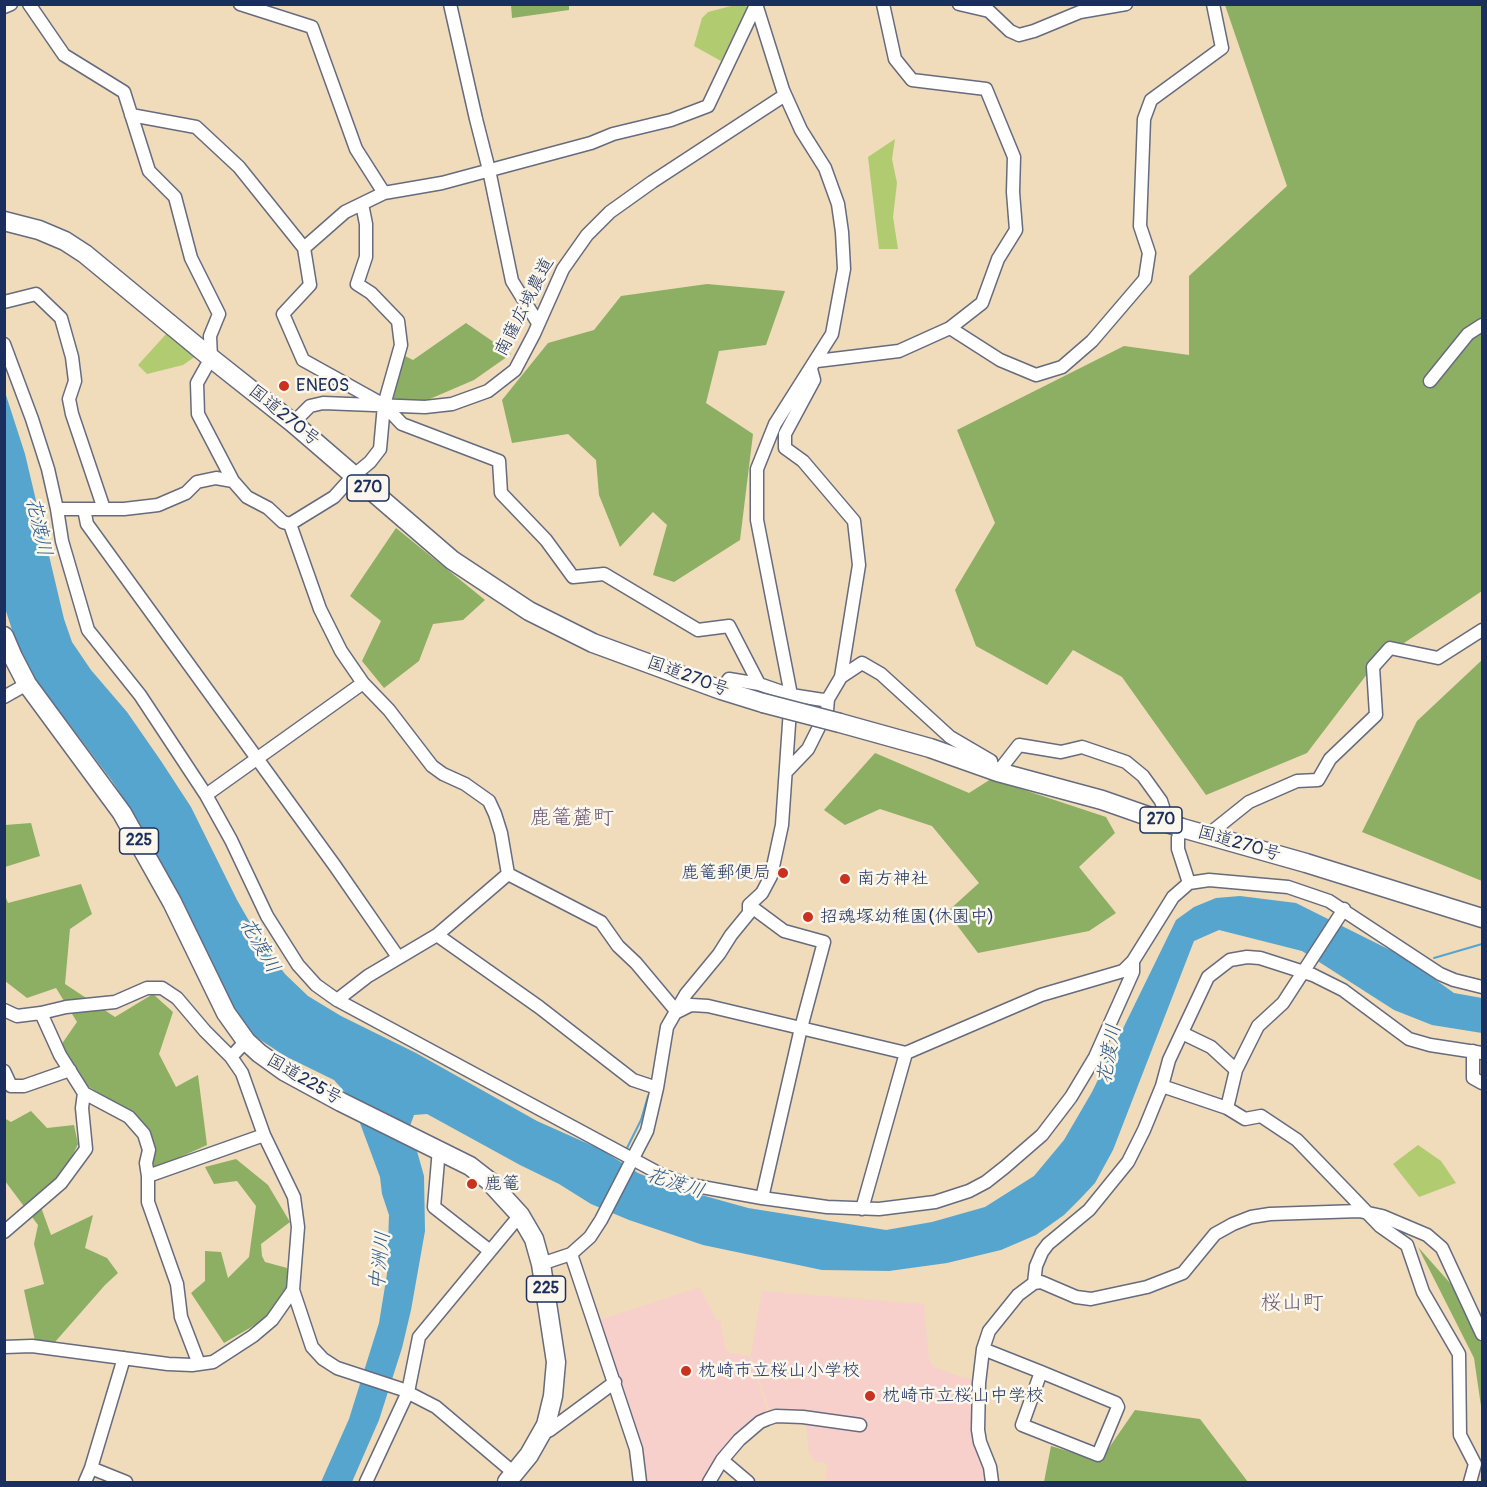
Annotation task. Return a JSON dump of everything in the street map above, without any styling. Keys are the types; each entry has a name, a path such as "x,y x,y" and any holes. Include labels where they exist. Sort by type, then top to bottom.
{"highway":[{"name":"国道270号","path":"4,221 39,230 64,241 85,254 293,423 452,560 529,611 593,643 763,703 930,748 995,771 1102,800 1175,825 1482,918"},
{"name":"国道225号","path":"4,636 27,684 122,813 172,902 225,1013 252,1047 284,1071 470,1166 488,1180 520,1215 534,1239 542,1263 556,1362 553,1396 546,1425 529,1455 511,1478"}],"street":[{"path":"4,7 11,4"},
{"path":"29,4 64,55 124,92 149,171 175,197 191,258 219,314 210,336 211,358 197,383 198,414 232,482 247,497 268,508 282,522 290,524 334,497 380,449 384,405 401,345 398,321 371,293 357,284 366,258 366,224 362,204"},
{"path":"240,4 312,27 356,149 384,193"},
{"path":"450,4 512,280 538,323"},
{"path":"814,365 899,351 950,328 982,303 998,259 1016,230 1013,192 1014,157 986,89 912,80 895,59 883,4"},
{"path":"959,4 989,11 1010,31 1019,35 1080,12 1126,4"},
{"path":"950,328 1000,360 1036,375 1062,367 1092,341 1145,279 1149,253 1140,226 1144,119 1151,100 1222,48 1213,4"},
{"path":"303,248 345,212 384,193 442,183 591,143 671,120 708,106 756,5"},
{"path":"542,1263 571,1254 590,1237 601,1220 646,1131 657,1088 667,1027 686,994 749,913 749,905 762,893 771,876 782,825 791,695 757,520 757,468 775,424 832,334 844,269 838,204 825,168 801,130 785,95 756,5"},
{"name":"南薩広域農道","path":"293,423 310,406 323,403 425,407 452,404 488,391 514,370 566,263 587,235 610,212 723,134 785,95"},
{"path":"131,116 196,127 239,167 303,248 310,285 284,314 303,360 384,405 402,424 499,461 501,493 546,540 573,577 604,574 698,630 729,626 759,684"},
{"path":"4,302 36,294 61,318 72,357 75,381 69,399 72,414 104,509"},
{"path":"1430,381 1468,334 1482,325"},
{"path":"4,344 32,419 57,509 62,541 88,630 140,695 206,795 280,939 298,965 316,985 337,1000 632,1161 664,1176 691,1185 762,1198 827,1207 862,1209 916,1205 951,1197 986,1182 1024,1152 1058,1115 1095,1057 1133,972 1133,961"},
{"path":"786,772 808,749 827,711 828,699 841,677 855,602 859,565 854,521 803,461 785,448 785,435 814,380 814,365"},
{"path":"57,509 104,509 158,505 186,493 197,482 216,478 232,482"},
{"path":"84,509 87,524 398,957"},
{"path":"290,524 320,609 342,651 363,683 389,710 432,766 465,784 489,801 501,833 508,873"},
{"path":"1209,834 1249,802 1297,781 1318,780 1330,759 1376,716 1373,667 1390,648 1438,658 1482,630"},
{"path":"841,677 862,663 881,674 950,737 991,761 995,771 1019,745 1061,752 1082,747 1126,762 1143,776 1175,825 1178,849 1189,883"},
{"path":"721,690 729,679 759,684 791,695 828,699"},
{"path":"206,795 363,683"},
{"path":"4,697 27,684"},
{"path":"337,1000 398,957 437,935 508,873"},
{"path":"508,873 601,922 618,946 636,963 677,1012"},
{"path":"677,1012 691,1005 708,1006 906,1053 1041,996 1123,971 1133,961 1167,904 1180,889 1189,883 1209,880 1288,887 1329,901 1341,913 1440,974 1482,987"},
{"path":"749,905 784,931 824,942 801,1028 762,1198"},
{"path":"1227,1108 1236,1070 1258,1026 1283,1003 1341,913"},
{"path":"437,935 539,1007 633,1080 657,1088"},
{"path":"1034,1283 1036,1266 1048,1244 1089,1210 1128,1162 1162,1086 1169,1060 1208,976 1230,960 1247,957 1260,958 1305,967 1342,990 1409,1039 1430,1045 1478,1052 1472,1073 1479,1082"},
{"path":"4,1010 17,1016 66,1007 115,1002 147,988 162,988 177,998 242,1072 264,1135 294,1197 298,1227 293,1290 312,1347 322,1359 337,1368 405,1391 436,1407 511,1478"},
{"path":"41,1013 60,1055 84,1093 129,1117 144,1134 149,1150 146,1163 148,1202 177,1284 181,1317 199,1364"},
{"path":"1182,1033 1211,1047 1236,1070"},
{"path":"231,1057 252,1047"},
{"path":"862,1209 906,1053"},
{"path":"4,1071 11,1086 24,1086 70,1070"},
{"path":"1162,1086 1227,1108 1245,1119 1261,1116 1297,1140 1380,1226 1407,1245 1423,1292 1459,1354 1460,1435 1475,1464 1470,1482"},
{"path":"4,1232 61,1183 86,1149 82,1108 84,1093"},
{"path":"148,1176 264,1135"},
{"path":"440,1149 434,1207 490,1251"},
{"path":"992,1482 990,1467 978,1431 979,1383 983,1349 989,1331 1018,1295 1034,1283 1041,1282 1076,1297 1091,1299 1136,1290 1183,1273 1215,1234 1251,1217 1270,1214 1348,1211 1369,1213 1427,1235 1436,1240 1442,1248 1482,1334"},
{"path":"366,1482 405,1391 419,1337 520,1215"},
{"path":"571,1254 636,1449 640,1482"},
{"path":"4,1347 32,1346 168,1364 213,1362 253,1336 272,1320 293,1290"},
{"path":"983,1349 1041,1372 1116,1403 1118,1407 1098,1455 1022,1425 1041,1372"},
{"path":"84,1482 91,1468 124,1358"},
{"path":"541,1434 550,1430 615,1382"},
{"path":"709,1482 722,1460 739,1440 760,1422 776,1416 803,1417 860,1425"},
{"path":"722,1460 748,1482"},
{"path":"91,1468 126,1482"}],"shaded area":[{"name":"枕崎市立桜山小学校","path":"698,1288 717,1321 720,1320 726,1350 729,1353 750,1356 769,1416 705,1482 647,1482 644,1454 600,1320"},
{"name":"枕崎市立桜山中学校","path":"762,1291 924,1304 929,1359 933,1367 961,1377 975,1379 989,1482 825,1482 828,1464 815,1461 809,1453 805,1414 771,1415 751,1355"}],"green space":[{"path":"511,5 569,5 569,10 512,18"},
{"path":"735,5 747,7 721,61 694,46 702,18 708,12"},
{"path":"1225,5 1482,5 1482,591 1377,661 1307,753 1206,795 1122,677 1073,650 1047,685 976,646 955,590 995,523 957,430 1124,346 1189,355 1189,276 1287,186"},
{"path":"895,139 892,159 897,183 893,217 898,249 879,249 868,157"},
{"path":"707,284 785,291 766,345 719,351 706,403 753,434 740,540 674,582 653,575 667,525 653,512 620,547 599,495 596,460 568,434 512,443 502,400 548,343 594,330 621,296"},
{"path":"466,323 511,354 474,380 425,401 393,400 403,355 413,360"},
{"path":"168,332 196,356 183,365 147,374 138,365"},
{"path":"396,528 485,600 463,620 433,624 419,661 384,688 362,661 381,621 350,596"},
{"path":"1482,660 1482,881 1362,832 1417,721"},
{"path":"875,753 969,793 991,779 1106,817 1115,833 1079,867 1116,913 1089,931 978,953 947,912 979,883 932,826 880,809 845,825 824,810"},
{"path":"31,823 40,856 5,867 5,825"},
{"path":"81,884 92,914 70,929 65,984 115,1017 153,994 173,1012 159,1054 176,1087 198,1075 207,1145 154,1169 150,1135 133,1114 86,1085 61,1045 77,1022 56,988 27,998 5,981 4,893 8,903"},
{"path":"31,1111 47,1128 74,1125 78,1144 65,1171 41,1191 42,1210 51,1235 93,1215 85,1248 107,1258 118,1273 55,1342 35,1341 24,1290 44,1284 34,1244 38,1225 5,1181 4,1118 11,1122"},
{"path":"1418,1145 1441,1161 1456,1183 1419,1197 1393,1164"},
{"path":"236,1159 268,1185 290,1222 261,1244 265,1262 287,1268 289,1290 267,1318 224,1343 191,1293 205,1281 205,1251 221,1252 228,1278 249,1257 256,1206 237,1181 214,1184 205,1167"},
{"path":"1418,1247 1482,1319 1482,1413 1474,1358"},
{"path":"1135,1410 1200,1419 1248,1482 1044,1482 1051,1446 1097,1460 1102,1458"}],"water":[{"name":"花渡川","path":"4,389 25,454 64,619 72,642 91,670 127,712 191,807 237,900 260,940 285,974 308,996 341,1016 416,1053 537,1121 602,1150 638,1173 669,1186 748,1208 886,1230 932,1222 985,1207 1034,1176 1064,1140 1092,1092 1176,920 1194,907 1216,898 1240,896 1296,903 1402,956 1454,993 1482,998 1482,1033 1432,1025 1394,1010 1302,951 1219,930 1194,941 1113,1150 1095,1183 1080,1199 1064,1215 1036,1235 1001,1250 947,1263 889,1271 822,1270 703,1245 629,1220 591,1204 559,1184 427,1114 414,1115 410,1126 424,1176 425,1231 402,1348 379,1420 352,1482 321,1482 349,1419 379,1323 387,1274 389,1215 382,1194 380,1177 351,1099 334,1080 285,1056 262,1041 244,1027 227,1006 192,923 140,824 112,781 36,680 15,639 4,605"}],"waterway":[{"path":"1434,958 1482,944"},
{"path":"627,1148 641,1120 648,1096"}],"place":[{"name":"ENEOS","path":"284,386"},
{"name":"鹿篭郵便局","path":"783,873"},
{"name":"南方神社","path":"845,879"},
{"name":"招魂塚幼稚園(休園中)","path":"808,917"},
{"name":"鹿篭","path":"472,1184"},
{"name":"枕崎市立桜山小学校","path":"686,1371"},
{"name":"枕崎市立桜山中学校","path":"870,1396"}],"district":[{"name":"鹿篭麓町","path":"572,819"},
{"name":"桜山町","path":"1292,1304"}],"water label":[{"name":"中洲川","path":"381,1261"}]}
